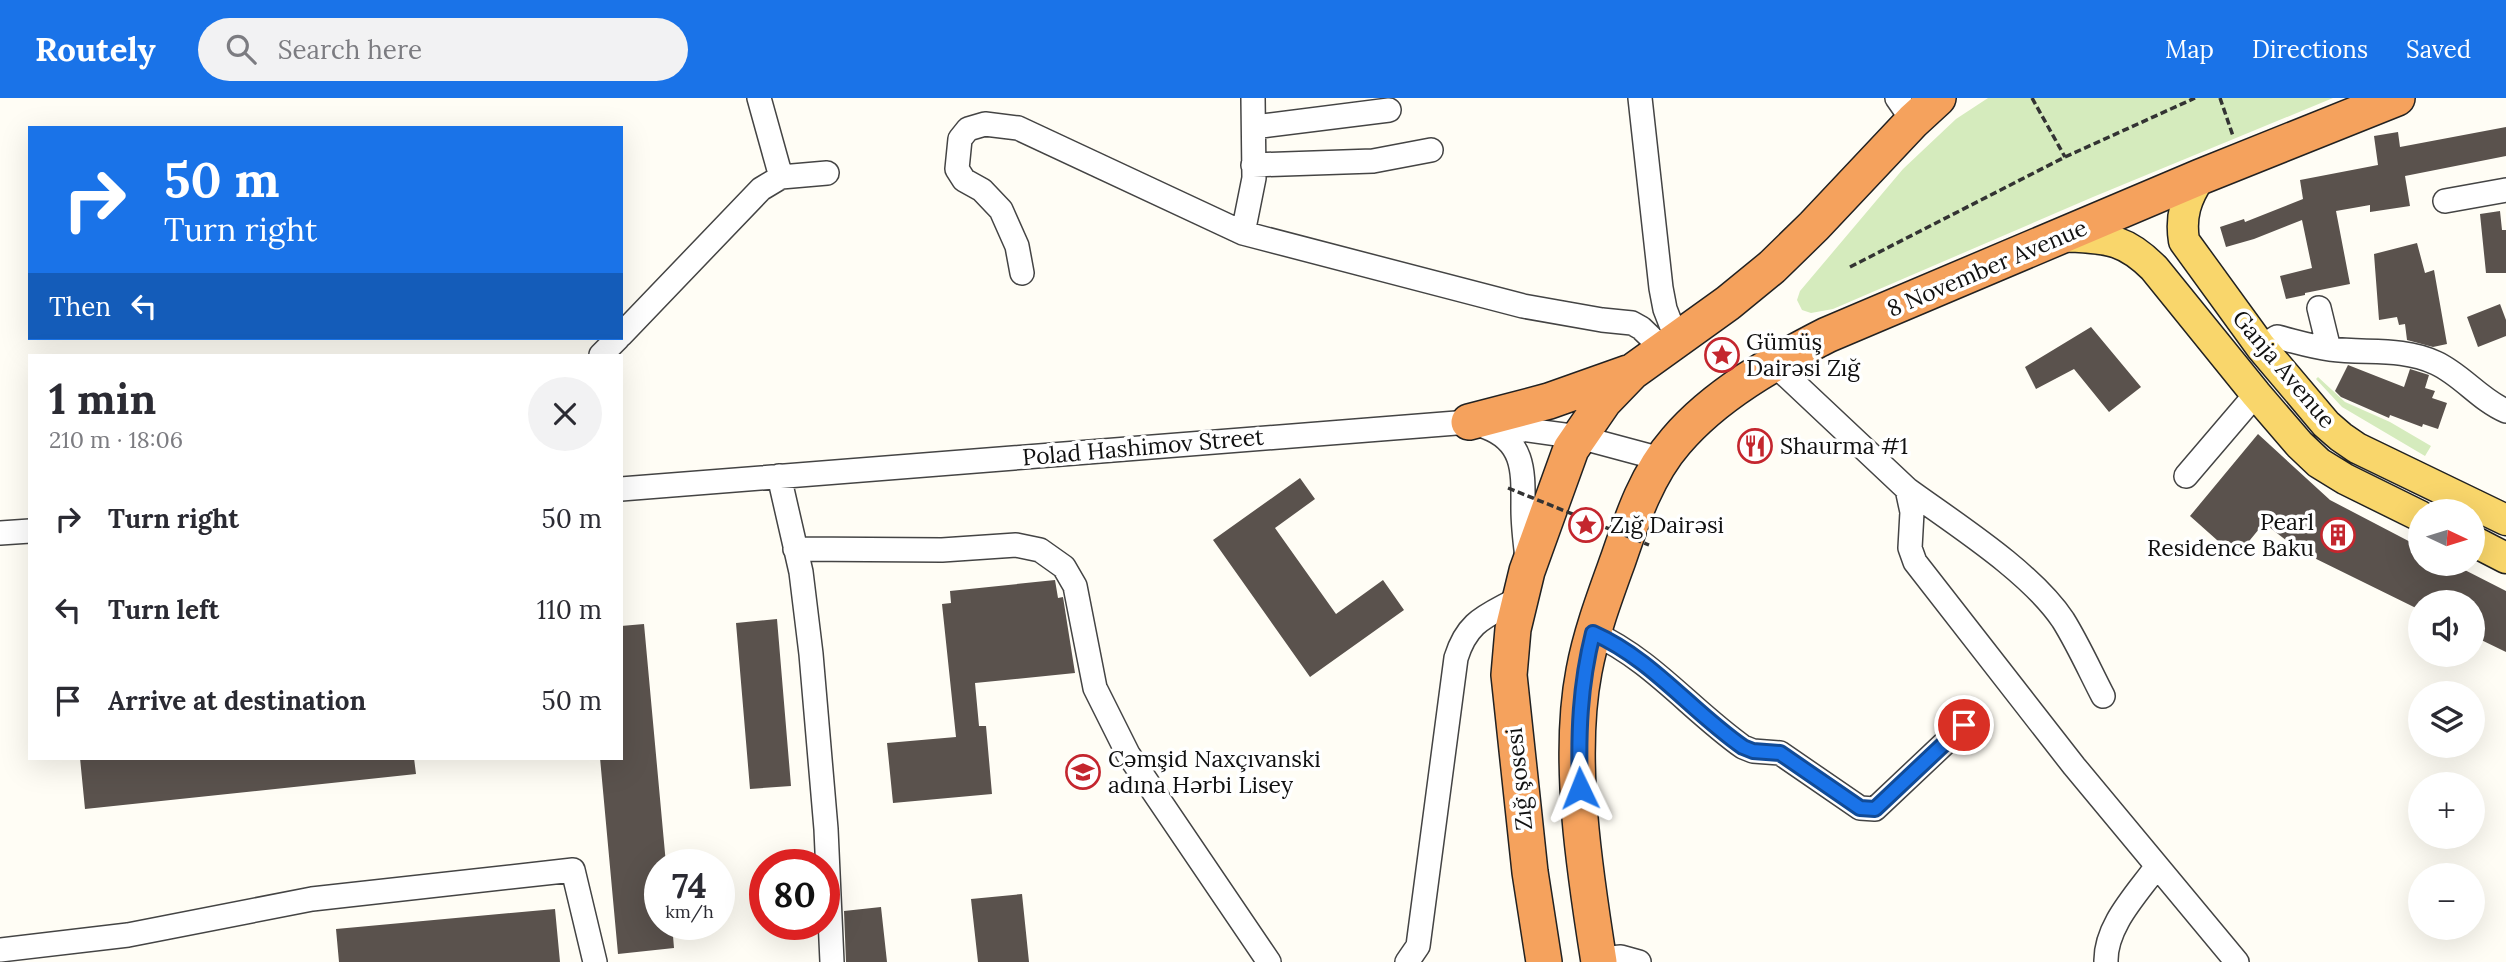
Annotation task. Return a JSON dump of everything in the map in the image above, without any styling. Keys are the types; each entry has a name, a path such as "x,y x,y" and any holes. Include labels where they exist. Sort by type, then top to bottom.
{"highway":[{"path":"1524,584 1568,456 1604,401 1632,372 1772,267 1814,226 1905,110 1938,98"},
{"name":"8 November Avenue","path":"1598,960 1580,810 1578,743 1581,694 1593,633 1628,529 1661,459 1687,428 1774,364 1828,335 2383,102"},
{"path":"1469,422 1549,401 1632,372"},
{"name":"Zığ şosesi","path":"1524,584 1513,629 1509,675 1530,872 1544,962"}],"main road":[{"name":"Ganja Avenue","path":"2200,177 2189,193 2184,210 2181,224 2184,241 2261,347 2326,424 2357,448 2506,520"},
{"name":"Ganja Avenue","path":"2062,236 2116,241 2136,250 2154,268 2256,394 2319,463 2408,510"},
{"path":"2485,547 2506,558"}],"street":[{"path":"760,98 781,177"},
{"path":"1243,233 1254,178 1253,98"},
{"path":"1640,98 1661,288 1671,345"},
{"path":"1254,127 1390,110"},
{"path":"1022,273 1017,246 1001,210 982,190 964,180 957,169 960,139 968,129 985,124 1018,128 1243,233 1523,306 1632,323 1671,345"},
{"path":"1253,165 1373,161 1432,150"},
{"path":"623,333 761,189 781,177 827,173"},
{"path":"2445,201 2506,190"},
{"path":"2319,308 2329,349"},
{"path":"2261,347 2277,337 2329,349 2411,354 2437,363 2477,390 2492,405 2506,411"},
{"path":"602,354 616,340"},
{"path":"1774,364 1907,489 1998,556 2048,601 2063,621 2103,696"},
{"path":"2186,475 2256,394"},
{"path":"1407,962 1418,946 1460,643 1475,623 1524,584 1522,466 1516,453 1503,437 1495,431 1469,422"},
{"name":"Polad Hashimov Street","path":"623,489 1469,422 1578,437 1661,459"},
{"path":"779,476 801,572 811,654 827,829 832,962"},
{"path":"1907,489 1912,512 1910,548 1915,562 2074,766 2237,962"},
{"path":"0,533 28,531"},
{"path":"794,549 942,550 1016,545 1040,550 1063,567 1075,586 1095,688 1114,729 1128,754 1269,962"},
{"path":"1593,633 1615,643 1643,663 1743,747 1753,751 1780,753 1860,808 1875,809 1964,725"},
{"path":"2106,962 2106,951 2116,923 2157,866"},
{"path":"0,950 128,934 312,899 573,870 595,962"},
{"path":"1598,960 1620,957 1639,962"}],"path":[{"path":"2032,98 2065,156"},
{"path":"1850,267 2065,156 2195,98"},
{"path":"2220,98 2234,138"},
{"path":"1508,488 1649,545"}],"green space":[{"path":"1988,98 2333,98 2093,197 1833,309 1811,313 1802,310 1797,300 1800,291 1903,169 1956,119"},
{"path":"2318,377 2345,402 2390,422 2431,446 2425,456 2342,407 2316,379"}],"building":[{"path":"2506,127 2506,156 2405,176 2410,206 2370,212 2370,205 2336,211 2350,284 2286,299 2280,276 2312,268 2302,220 2226,247 2220,227 2244,219 2245,222 2303,199 2300,180 2378,165 2374,136 2398,132 2400,147"},
{"path":"2500,211 2502,230 2506,230 2506,273 2486,273 2480,214"},
{"path":"2417,243 2425,273 2434,270 2447,344 2433,347 2407,340 2405,324 2399,325 2397,317 2379,320 2374,254"},
{"path":"2500,304 2506,320 2506,336 2478,347 2467,317"},
{"path":"2091,327 2141,387 2109,412 2074,369 2036,389 2025,367"},
{"path":"2348,365 2404,387 2410,369 2429,375 2425,388 2435,391 2432,398 2447,403 2438,429 2423,424 2422,427 2390,415 2389,418 2341,397 2335,391"},
{"name":"Pearl Residence Baku","path":"2258,434 2330,500 2408,541 2408,576 2477,576 2506,591 2506,652 2485,642 2485,590 2408,590 2408,604 2300,551 2264,523 2236,557 2190,516"},
{"path":"1300,478 1315,499 1275,528 1336,614 1383,580 1404,610 1310,677 1213,540"},
{"path":"1055,580 1058,598 1063,597 1075,673 975,683 979,726 986,726 992,794 893,803 887,743 956,737 942,604 951,603 950,591"},
{"path":"777,619 791,786 750,789 736,623"},
{"path":"644,624 665,849 644,849 644,940 673,940 674,948 618,954 600,760 623,760 623,626"},
{"path":"80,760 414,760 416,774 85,809"},
{"path":"1022,894 1029,962 978,962 971,899"},
{"path":"881,907 887,962 846,962 844,911"},
{"path":"555,909 560,962 339,962 336,929"}],"place":[{"name":"Gümüş Dairəsi Zığ","path":"1722,355"},
{"name":"Shaurma #1","path":"1755,446"},
{"name":"Zığ Dairəsi","path":"1586,525"},
{"name":"Pearl Residence Baku","path":"2338,535"},
{"name":"Cəmşid Naxçıvanski adına Hərbi Lisey","path":"1083,772"}],"route":[{"path":"1580,788 1578,743 1581,694 1593,633 1615,643 1643,663 1743,747 1753,751 1780,753 1860,808 1868,810 1875,809 1964,725"}]}
